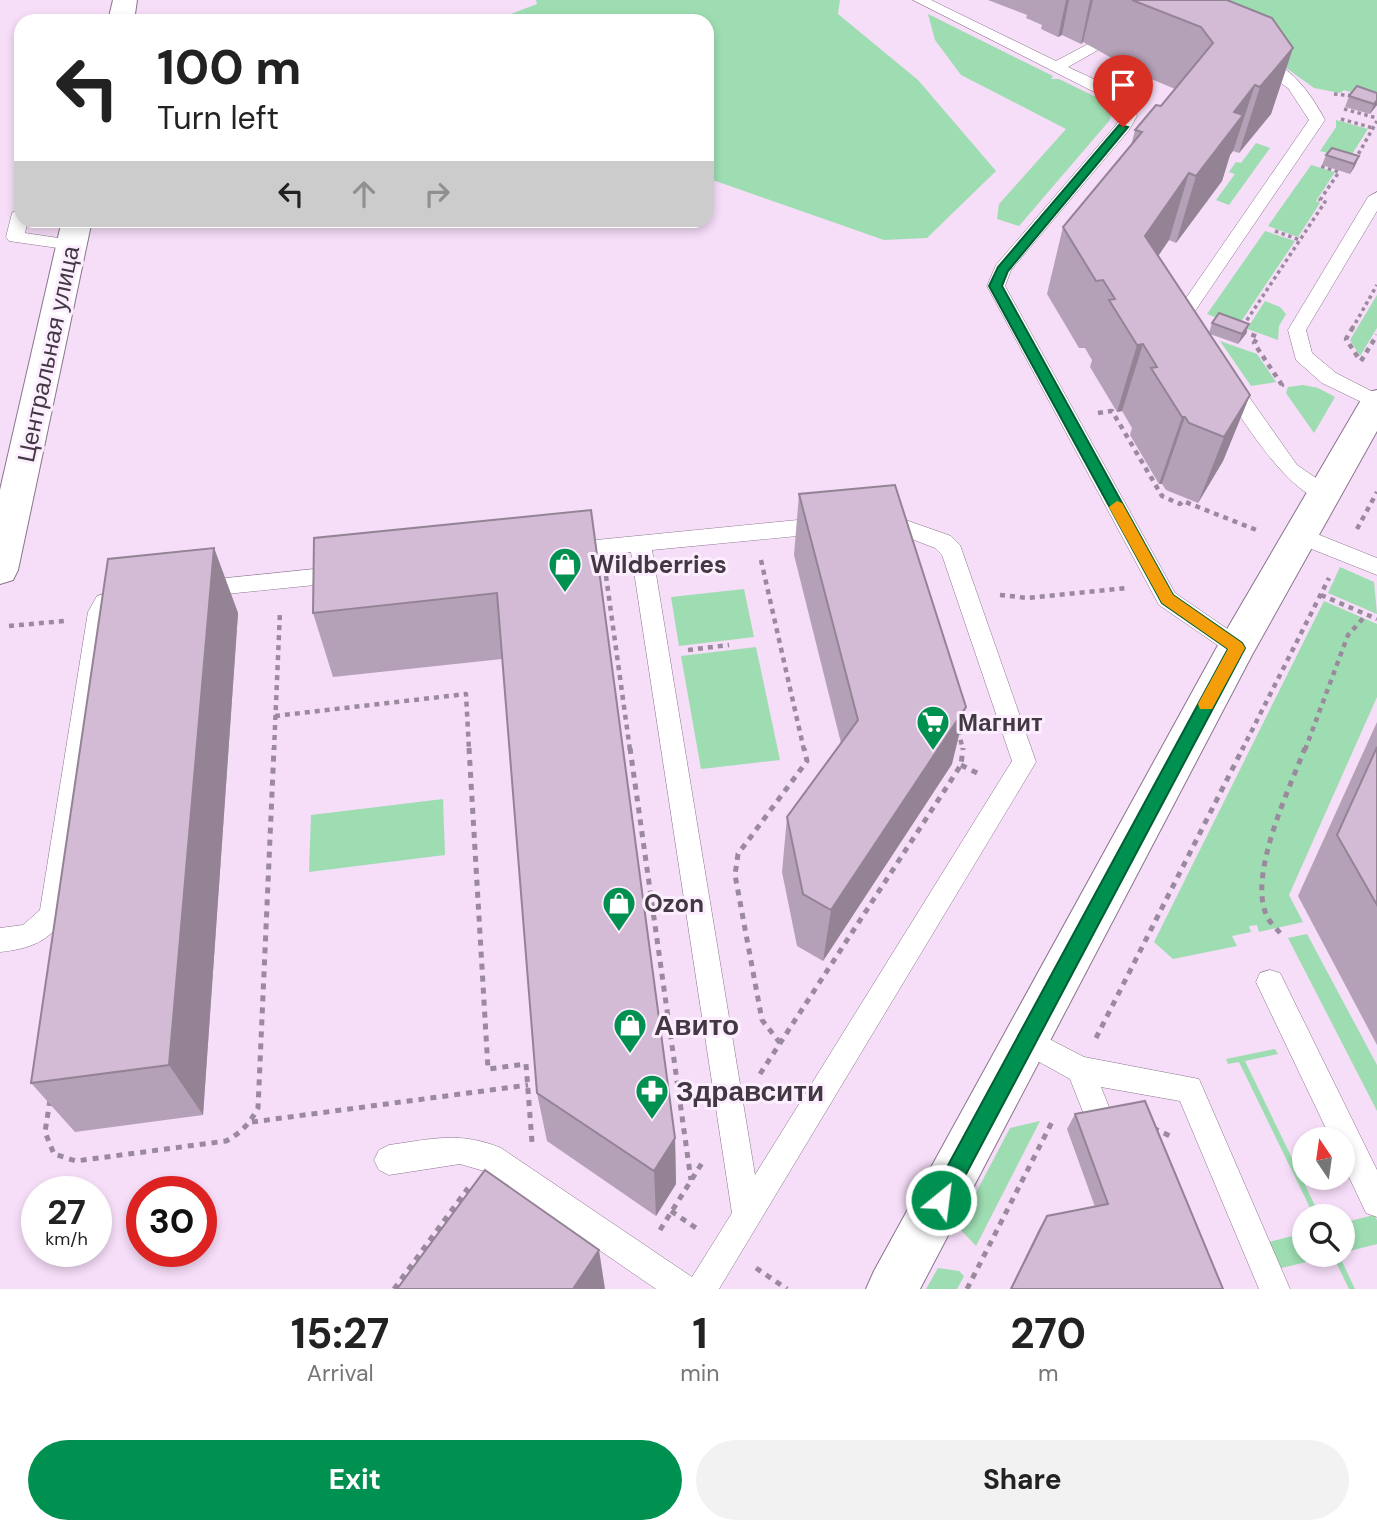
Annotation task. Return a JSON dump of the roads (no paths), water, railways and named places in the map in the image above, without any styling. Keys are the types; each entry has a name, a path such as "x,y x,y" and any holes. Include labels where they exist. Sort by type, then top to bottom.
{"street":[{"name":"Центральная улица","path":"0,570 82,228"},
{"path":"892,1289 1237,648 1325,494 1370,391"}],"lane":[{"path":"920,0 1110,94 1124,104 1129,116 1123,127 1002,270 996,286 1167,599 1237,648"},
{"path":"1056,68 1093,47"},
{"path":"1202,345 1187,324 1186,310 1317,120 1304,93 1276,69 1238,52"},
{"path":"1370,391 1329,378 1303,356 1297,330 1377,197"},
{"path":"17,228 15,237 75,228"},
{"path":"1218,367 1290,470 1325,494"},
{"path":"548,553 882,519 943,542 952,551 1024,762 702,1289"},
{"path":"1302,536 1377,567"},
{"path":"640,544 747,1214"},
{"path":"173,591 362,572"},
{"path":"0,940 25,938 42,929 52,914 98,618 105,602 119,596 146,594"},
{"path":"1270,982 1377,1202"},
{"path":"1026,1040 1080,1070 1189,1089 1275,1289"},
{"path":"1080,1070 1101,1122"},
{"path":"388,1160 460,1150 491,1158 683,1289"}],"place":[{"name":"Wildberries","path":"565,594"},
{"name":"Магнит","path":"933,752"},
{"name":"Ozon","path":"619,933"},
{"name":"Авито","path":"630,1055"},
{"name":"Здравсити","path":"652,1121"}]}
